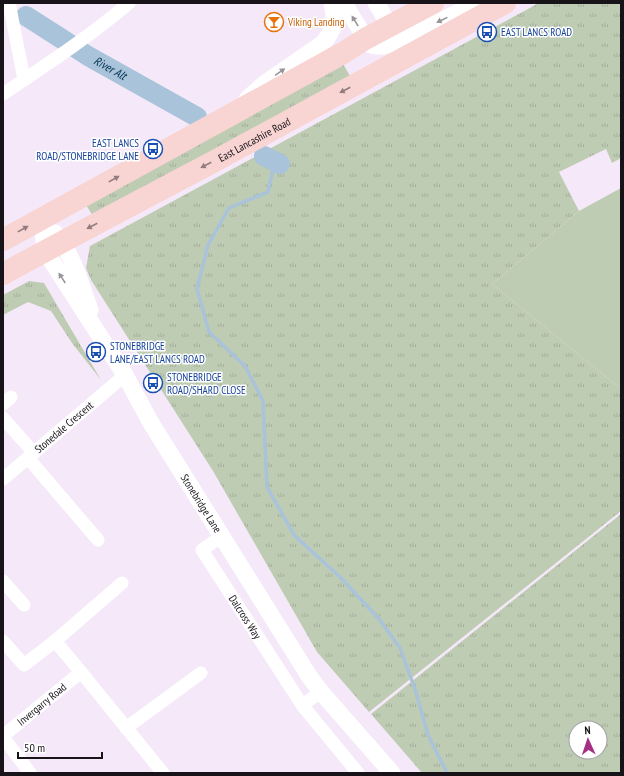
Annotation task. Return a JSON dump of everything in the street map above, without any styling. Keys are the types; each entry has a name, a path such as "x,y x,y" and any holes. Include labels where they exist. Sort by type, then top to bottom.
{"highway":[{"path":"3,240 343,53 365,39 390,35 433,3"},
{"name":"East Lancashire Road","path":"3,274 380,72 505,3"}],"street":[{"path":"9,3 24,80"},
{"path":"3,94 55,60 129,3"},
{"path":"229,115 264,84 322,44 333,28 334,11 332,3"},
{"path":"343,3 365,39"},
{"path":"376,3 390,35 391,50 387,62 380,72"},
{"path":"390,35 406,38 476,3"},
{"name":"Stonebridge Lane","path":"42,218 53,246 98,335 125,375 151,423 309,676 321,692 392,773"},
{"name":"Stonedale Crescent","path":"3,479 125,375"},
{"path":"3,418 61,495 98,540"},
{"name":"Dalcross Way","path":"222,536 202,550 302,705 358,773"},
{"path":"3,581 24,605"},
{"path":"3,641 24,664 55,641 122,583"},
{"path":"55,641 163,773"},
{"name":"Invergarry Road","path":"3,737 81,672"},
{"path":"126,728 201,673"},
{"path":"302,705 321,692"},
{"path":"3,737 30,773"}],"green space":[{"path":"539,3 621,3 621,158 612,163 606,149 559,172 579,211 492,284 621,389 621,511 369,712 317,652 213,471 91,280 86,268 90,246"},
{"path":"342,62 350,76 93,216 86,205"},
{"path":"621,188 621,389 492,284 579,211"},
{"path":"29,281 44,283 101,380 72,343 51,311 28,302 3,315 3,295"},
{"path":"621,514 621,773 422,773 371,714"}],"waterway":[{"name":"River Alt","path":"26,16 88,56 197,117"},
{"name":"River Alt","path":"264,156 280,164"},
{"path":"275,161 268,192 229,208 208,245 197,289 209,332 245,366 263,401 267,487 294,535 340,577 379,619 400,648 415,689 428,735 447,773"}],"place":[{"name":"Viking Landing","path":"274,22"},
{"name":"EAST LANCS ROAD","path":"487,32"},
{"name":"EAST LANCS ROAD/STONEBRIDGE LANE","path":"153,149"},
{"name":"STONEBRIDGE LANE/EAST LANCS ROAD","path":"96,352"},
{"name":"STONEBRIDGE ROAD/SHARD CLOSE","path":"153,383"}]}
